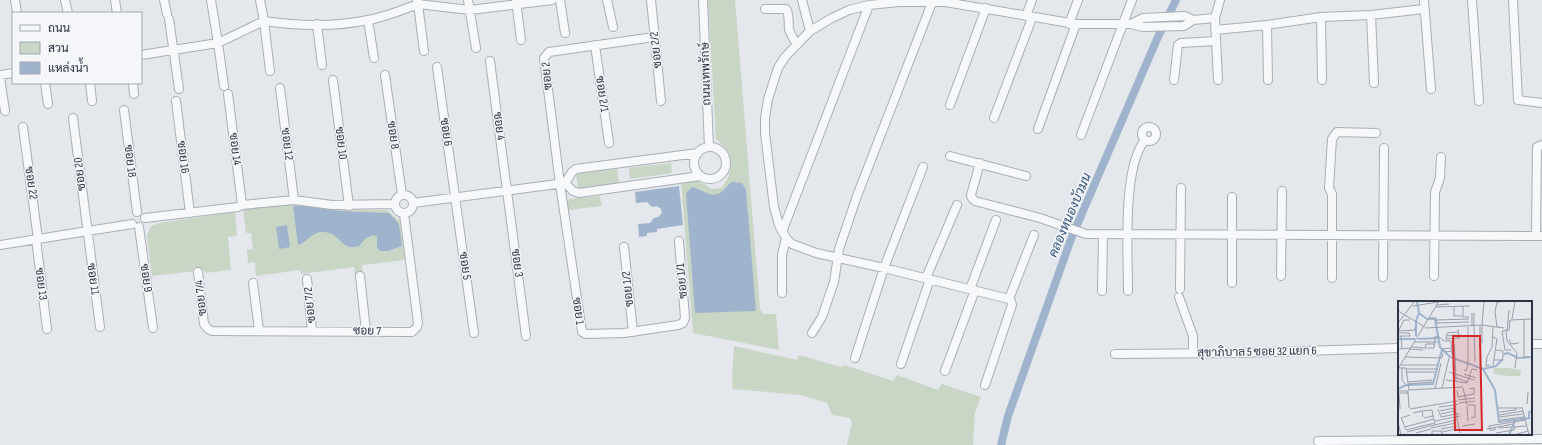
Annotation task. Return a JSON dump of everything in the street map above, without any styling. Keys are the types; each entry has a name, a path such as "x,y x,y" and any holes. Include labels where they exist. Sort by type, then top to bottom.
{"street":[{"path":"15,0 17,12"},
{"path":"65,0 68,12"},
{"path":"115,0 117,12"},
{"path":"164,0 174,50 179,89"},
{"path":"211,0 224,86"},
{"path":"260,0 270,70"},
{"path":"468,0 476,48"},
{"path":"142,55 218,43 264,21 344,24 393,14 418,2 470,10 516,2 552,0"},
{"path":"560,0 565,33"},
{"path":"607,0 613,27"},
{"name":"ซอย 2/2","path":"651,0 661,101"},
{"name":"ถนนเทพรักษ์","path":"703,0 709,147"},
{"path":"802,0 810,31"},
{"path":"985,385 1012,305 1009,299 816,253 799,248 792,244 784,235 776,218 774,208 768,168 765,118 768,99 778,68 784,57 796,43 810,31 849,10 879,2 933,0 983,5 1029,17 1072,24 1131,24 1144,27 1184,26 1193,20 1215,18"},
{"path":"812,333 822,317 834,282 839,249 857,196 933,0"},
{"path":"994,118 1029,17 1032,0"},
{"path":"1038,129 1072,24 1078,0"},
{"path":"1081,135 1132,0"},
{"path":"1218,80 1215,18 1220,0"},
{"path":"1424,0 1431,89"},
{"path":"1472,0 1479,101"},
{"path":"1513,0 1518,100 1542,103"},
{"path":"418,2 424,51"},
{"path":"516,2 521,40"},
{"path":"782,293 782,255 784,235 869,5"},
{"path":"950,105 983,5"},
{"path":"765,9 786,9 788,12 791,35 796,43"},
{"path":"1215,30 1267,25 1321,17 1371,15 1424,9"},
{"path":"1371,15 1374,83"},
{"path":"1131,24 1143,18 1158,17 1185,16 1193,20"},
{"path":"1321,17 1322,80"},
{"path":"368,20 374,58"},
{"path":"317,24 322,65"},
{"path":"1267,25 1268,80"},
{"name":"ซอย 2","path":"563,183 544,58 549,52 654,37"},
{"path":"1174,80 1178,45 1181,43 1216,41"},
{"name":"ซอย 2/1","path":"595,45 609,143"},
{"name":"ซอย 4","path":"490,61 508,191"},
{"name":"ซอย 6","path":"437,67 456,198"},
{"path":"5,112 0,76 12,73"},
{"name":"ซอย 8","path":"385,75 402,195"},
{"name":"ซอย 10","path":"333,80 349,206"},
{"path":"45,84 48,104"},
{"path":"90,84 92,101"},
{"path":"133,84 134,94"},
{"name":"ซอย 12","path":"280,88 294,200"},
{"name":"ซอย 14","path":"228,94 242,205"},
{"name":"ซอย 16","path":"176,101 190,213"},
{"name":"ซอย 18","path":"124,110 137,212"},
{"name":"ซอย 20","path":"73,118 87,231"},
{"name":"ซอย 22","path":"23,127 37,239"},
{"path":"1332,278 1332,194 1329,188 1332,139 1337,132 1376,132"},
{"path":"1128,291 1129,188 1140,146 1145,140"},
{"path":"980,163 971,195 972,198 987,204 1040,218 1082,233 1103,235 1539,236 1537,147 1542,145"},
{"path":"413,203 563,183 576,169 698,153 709,147 722,153 725,158 726,168 715,178 705,179 697,172 694,162 698,153"},
{"path":"1383,277 1384,148"},
{"path":"950,156 1026,176"},
{"path":"1434,276 1435,192 1440,178 1441,157"},
{"path":"855,358 884,268 923,167"},
{"path":"563,183 573,191 579,193 700,176"},
{"name":"ซอย 1","path":"563,183 580,330 586,334 624,333 678,326 685,320"},
{"path":"1181,188 1180,293 1193,336 1193,353"},
{"name":"ซอย 3","path":"508,191 526,336"},
{"path":"1281,276 1282,191"},
{"path":"402,195 410,197 413,203 410,211 404,214 397,211 394,204 397,197 402,195"},
{"path":"1232,197 1232,283"},
{"name":"ซอย 5","path":"456,198 474,334"},
{"path":"145,218 238,207 242,205 294,200 349,206 394,204"},
{"path":"901,364 928,279 957,205"},
{"path":"0,245 87,231 135,226 144,224 145,218 142,213 137,212 132,216 130,220 135,226"},
{"name":"ซอย 7","path":"204,324 212,331 312,330 412,332 418,327 404,214"},
{"path":"945,371 996,220"},
{"name":"ซอย 9","path":"135,226 153,328"},
{"name":"ซอย 11","path":"87,231 100,327"},
{"path":"1009,299 1034,235"},
{"path":"1102,291 1103,235"},
{"name":"ซอย 13","path":"37,239 47,329"},
{"name":"ซอย 1/1","path":"679,241 685,320"},
{"name":"ซอย 1/2","path":"624,247 633,332"},
{"name":"ซอย 7/4","path":"198,272 204,324"},
{"path":"360,276 366,331"},
{"name":"ซอย 7/2","path":"307,278 312,330"},
{"path":"253,283 259,330"},
{"name":"สุขาภิบาล 5 ซอย 32 แยก 6","path":"1115,354 1236,354 1398,348"},
{"path":"1318,441 1542,439"}],"green space":[{"path":"708,0 735,0 760,309 763,314 776,314 779,350 693,333 681,183 697,180 712,189 721,188 729,175 731,162 726,150 716,139","holes":["732,182 746,189 755,311 697,188 710,194 719,194"]},
{"path":"671,163 672,173 630,179 629,168"},
{"path":"617,169 619,183 578,188 576,174"},
{"path":"600,196 602,206 568,210 567,201 569,199"},
{"path":"287,204 341,210 387,210 400,221 405,260 362,265 363,274 355,275 354,267 301,274 300,270 256,276 255,262 248,263 247,250 253,249 251,233 246,233 243,208"},
{"path":"235,212 237,236 228,237 231,270 205,273 204,270 152,276 147,236 151,226 159,223"},
{"path":"734,346 797,360 799,355 841,367 845,365 893,381 897,375 938,390 942,384 981,397 975,413 973,445 847,445 852,423 850,418 832,415 827,403 801,395 733,389 732,379"}],"water":[{"path":"732,182 742,183 746,189 756,311 695,313 686,193 692,187 715,194 723,191"},
{"path":"679,186 683,225 657,229 657,232 647,233 647,236 639,237 638,224 650,223 654,218 658,217 662,213 661,209 657,206 652,207 647,202 636,203 635,192"},
{"path":"293,206 340,211 389,213 399,224 402,246 388,251 380,251 377,248 377,237 374,235 366,238 359,246 353,247 344,244 334,235 323,232 315,234 298,245"},
{"path":"287,225 290,247 279,249 276,227"}],"waterway":[{"name":"คลองหนองบัวมน","path":"1001,445 1008,416 1071,239 1157,39 1176,0"}]}
